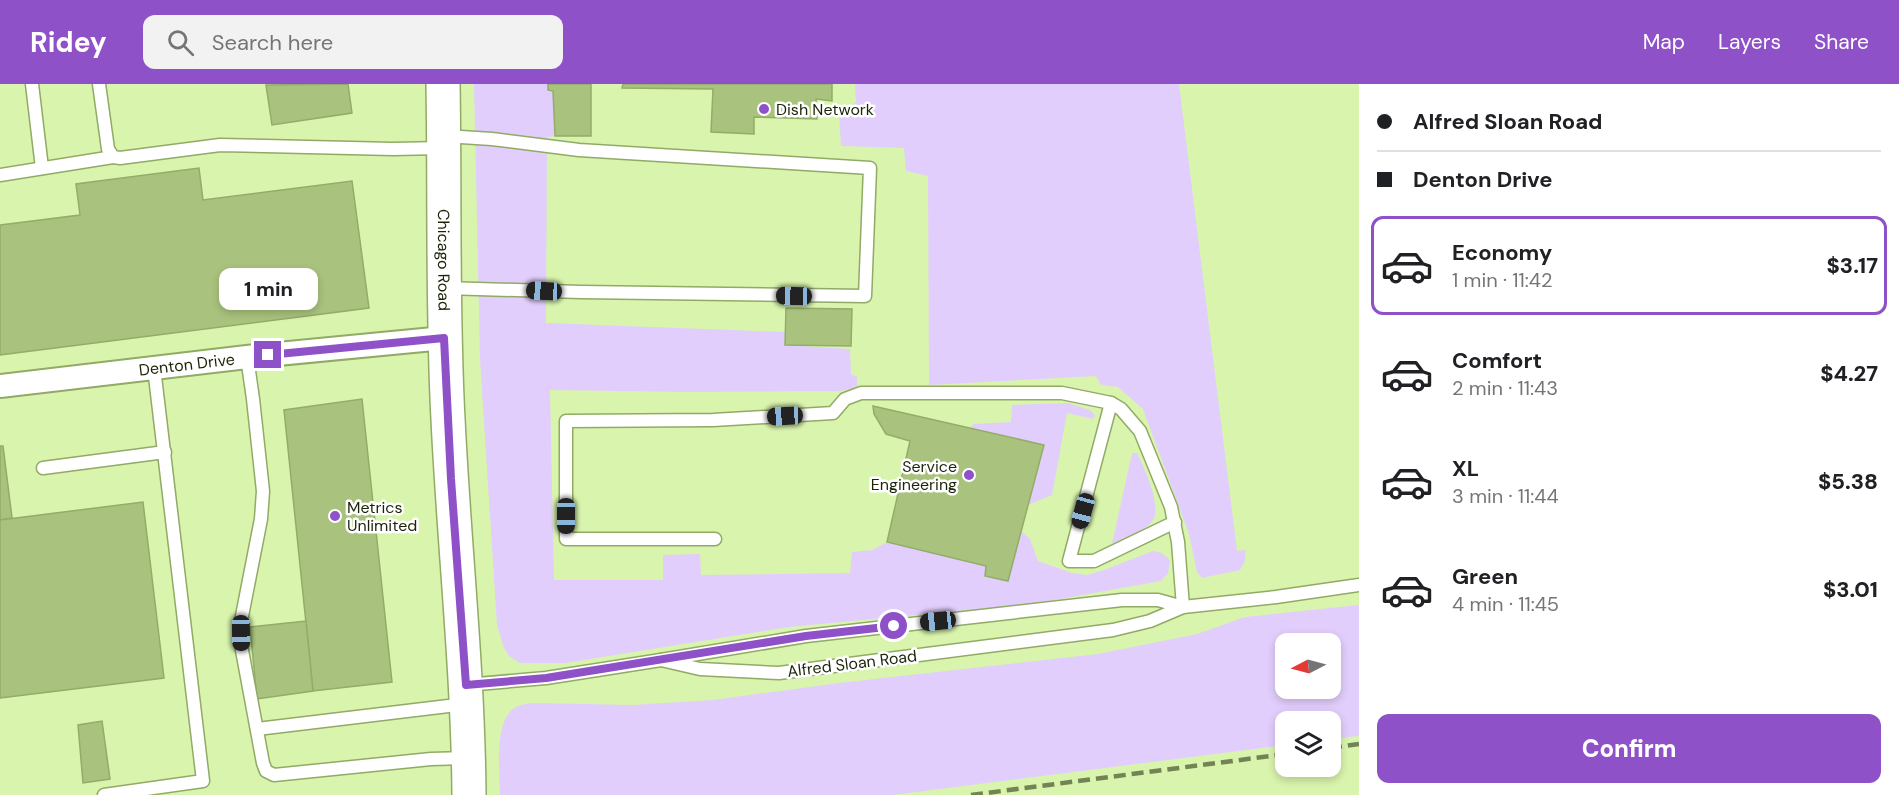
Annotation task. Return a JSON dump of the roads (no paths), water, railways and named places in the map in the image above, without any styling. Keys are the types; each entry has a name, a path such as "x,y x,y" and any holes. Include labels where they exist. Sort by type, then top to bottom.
{"main road":[{"name":"Chicago Road","path":"443,84 444,338 466,694 469,795"}],"street":[{"name":"Denton Drive","path":"0,386 247,357 444,338"}],"lane":[{"path":"32,84 42,168"},
{"path":"99,84 108,149 113,158"},
{"path":"0,175 220,145 393,150 444,142 492,139 579,150 870,168 865,296 445,288"},
{"path":"247,357 263,491 261,519 241,621 241,645 263,763 267,771 274,775 431,759 468,758"},
{"path":"104,795 203,782 154,368"},
{"path":"716,539 566,539 566,421 713,420 833,413 845,399 861,393 1062,393 1111,403 1121,409 1140,431 1172,507 1184,607"},
{"path":"1111,403 1069,561 1094,561 1175,522"},
{"path":"43,468 165,452"},
{"name":"Alfred Sloan Road","path":"661,660 700,669 779,673 1113,630 1150,621 1184,607 1359,585"},
{"name":"Alfred Sloan Road","path":"257,729 466,694 546,678 806,636 1122,600 1158,600 1184,607"}],"railway":[{"path":"1341,746 1359,744"},
{"path":"971,795 1275,755"}],"place":[{"name":"Dish Network","path":"764,109"},
{"name":"Service Engineering","path":"969,475"},
{"name":"Metrics Unlimited","path":"335,516"}]}
